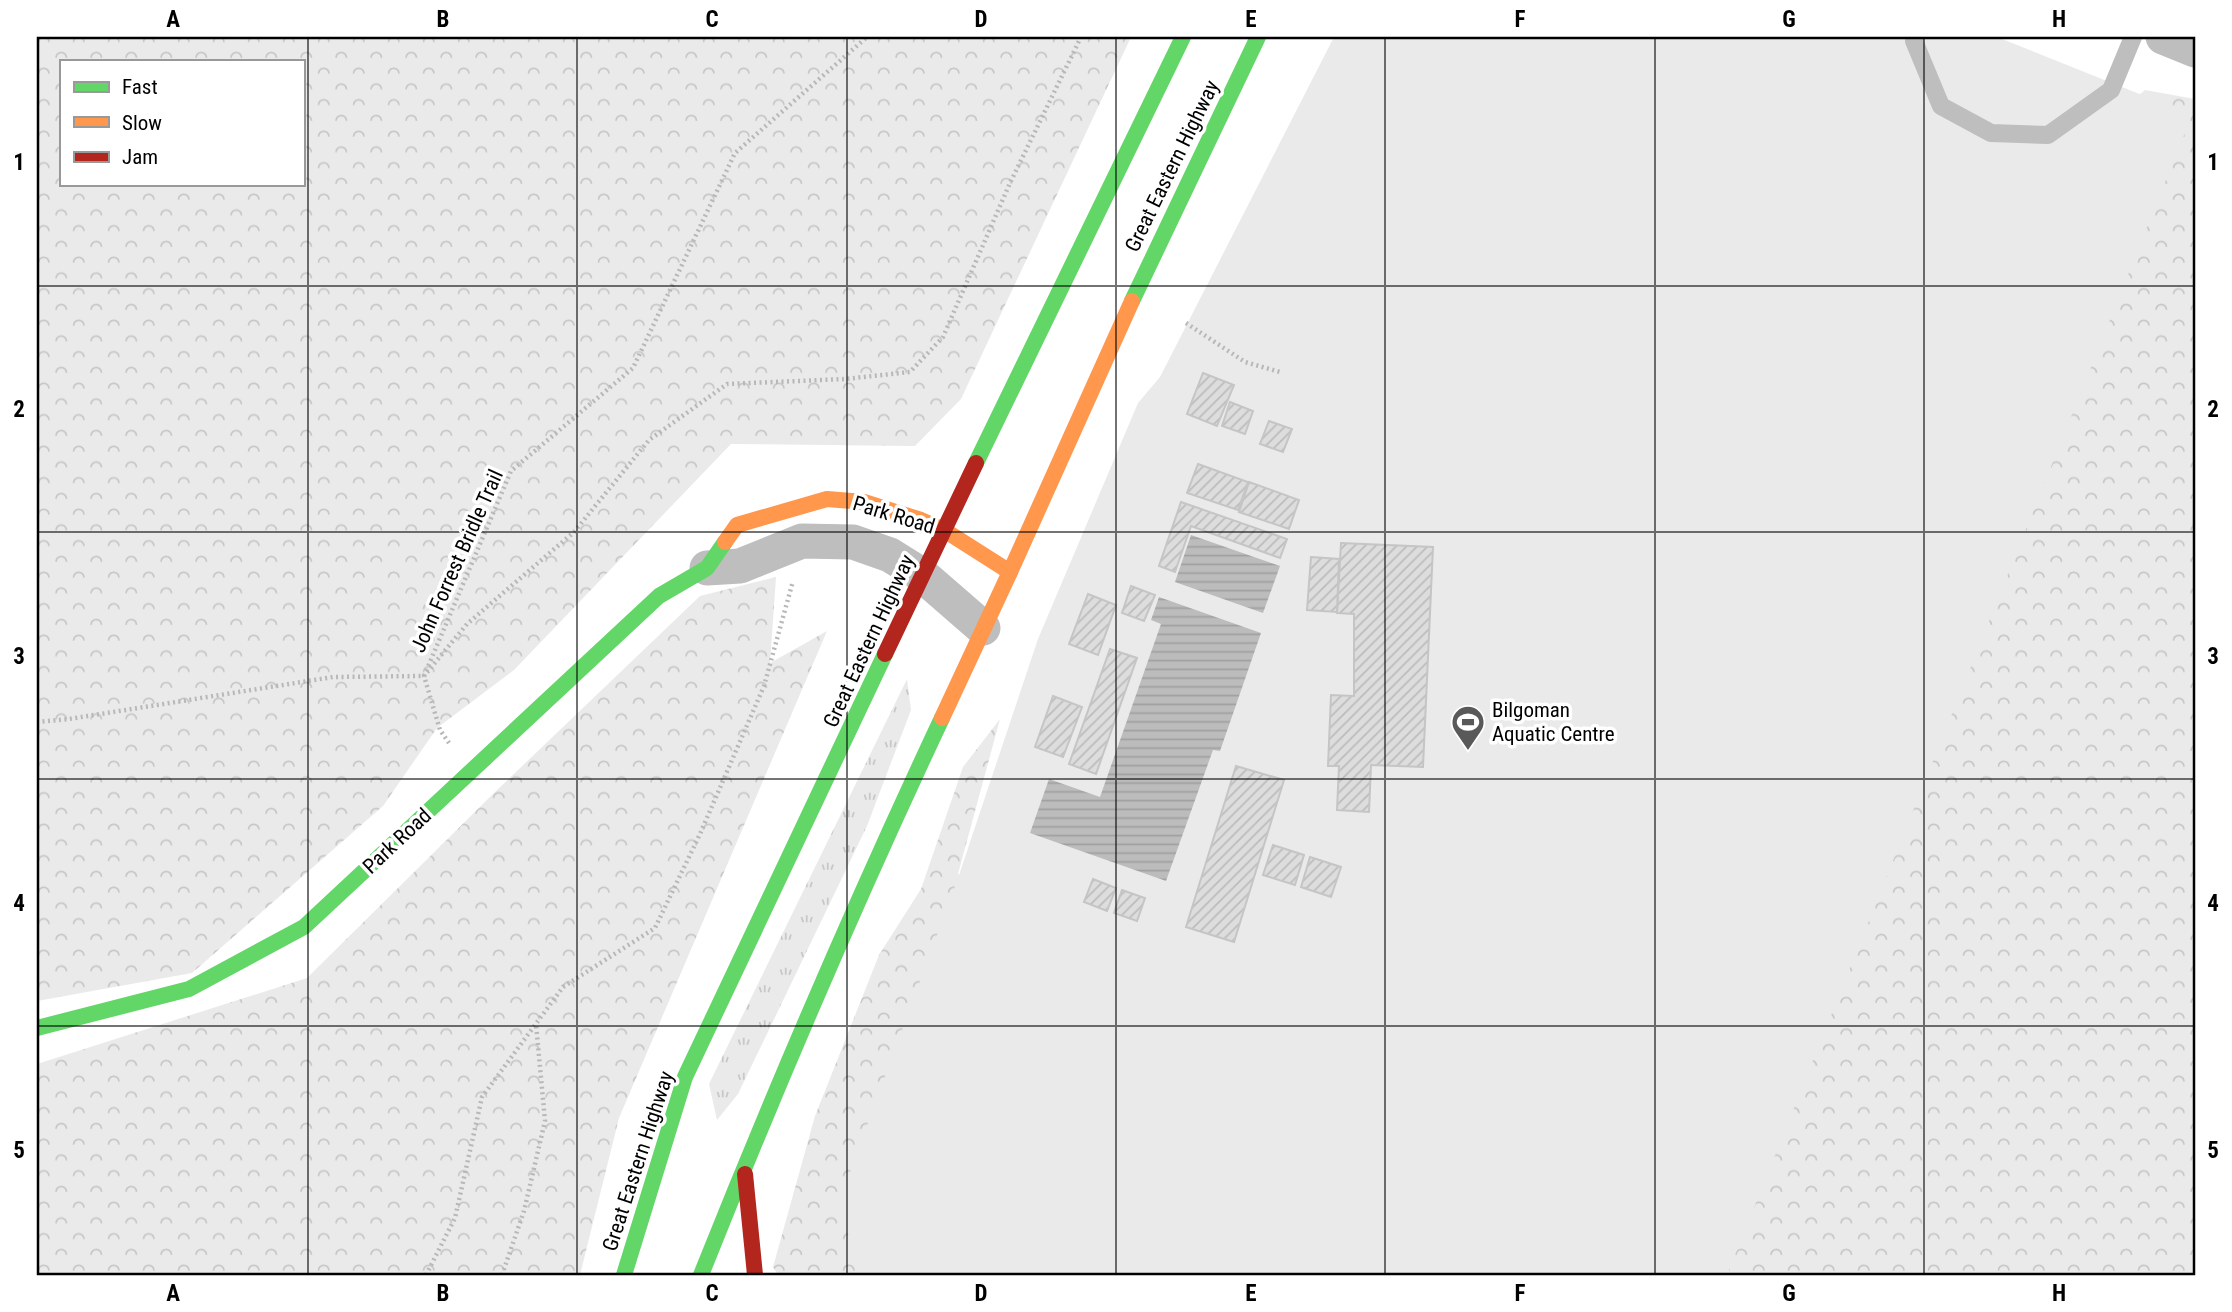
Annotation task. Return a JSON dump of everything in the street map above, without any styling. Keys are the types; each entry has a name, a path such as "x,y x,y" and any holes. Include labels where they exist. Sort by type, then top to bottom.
{"main road":[{"name":"Great Eastern Highway","path":"628,1274 685,1077 922,575 1183,37"},
{"name":"Great Eastern Highway","path":"701,1275 886,835 1010,572 1160,239 1258,37"},
{"name":"Park Road","path":"37,1028 189,989 304,927 659,596 707,568 737,525 827,499 864,502 944,530 1010,572"},
{"path":"744,1168 755,1275"}],"street":[{"path":"2163,37 2195,50"},
{"name":"Park Road","path":"707,568 740,566 802,541 853,542 890,555 922,575 983,628"}],"lane":[{"path":"1915,37 1914,41 1941,106 1991,133 2048,135 2111,89 2133,37"}],"path":[{"name":"John Forrest Bridle Trail","path":"37,722 333,677 424,676 511,471 633,368 735,153 867,37"},
{"path":"469,773 440,730 424,676 467,624 574,532 649,440 727,384 845,379 910,372 943,337 1010,183 1081,37"},
{"path":"1186,323 1245,362 1280,372"},
{"path":"426,1275 455,1218 482,1097 564,987 655,928 764,686 793,580 783,549"},
{"path":"502,1275 524,1211 545,1121 536,1024"}],"green space":[{"path":"37,37 1131,37 961,399 915,446 731,444 514,670 437,728 383,806 192,973 37,1001"},
{"name":"Bilgoman Aquatic Centre","path":"1334,37 1997,37 2192,115 1727,1275 860,1275 839,1202 959,875 1038,639 1138,403 1160,377"},
{"name":"Bilgoman Aquatic Centre","path":"2145,90 2195,99 2195,1275 778,1275 773,1267 815,1116 879,955 921,889 963,767 1000,719 958,874 992,896 2068,156"},
{"path":"776,577 770,663 827,631 619,1118 580,1275 37,1275 37,1064 307,978 495,792 700,596"},
{"path":"907,679 911,710 867,826 738,1094 717,1120 709,1084"}],"shaded area":[{"path":"1191,535 1280,566 1263,613 1175,582"},
{"path":"1159,597 1261,633 1220,751 1213,750 1166,881 1030,833 1049,779 1100,797 1161,624 1151,620"}],"building":[{"path":"1203,373 1234,385 1217,426 1187,414"},
{"path":"1230,402 1253,411 1245,434 1222,426"},
{"path":"1269,421 1292,429 1283,452 1260,444"},
{"path":"1198,464 1248,482 1238,510 1187,493"},
{"path":"1249,482 1299,500 1289,529 1239,512"},
{"path":"1181,502 1287,539 1280,558 1191,526 1175,572 1159,566"},
{"path":"1341,543 1433,547 1423,767 1371,765 1369,812 1337,810 1339,766 1328,766 1331,695 1354,696 1354,614 1337,613"},
{"path":"1311,557 1339,559 1337,612 1307,610"},
{"path":"1131,586 1155,595 1144,621 1122,613"},
{"path":"1088,594 1116,605 1098,655 1069,644"},
{"path":"1110,649 1137,658 1096,774 1069,764"},
{"path":"1053,696 1082,707 1063,757 1035,747"},
{"path":"1236,766 1284,780 1234,942 1186,927"},
{"path":"1273,845 1304,855 1295,885 1263,875"},
{"path":"1310,857 1341,867 1331,897 1301,887"},
{"path":"1093,879 1116,888 1107,911 1084,902"},
{"path":"1122,890 1145,898 1137,921 1114,913"}],"traffic: fast":[{"path":"976,463 1183,37"},
{"path":"1132,301 1258,37"},
{"path":"37,1028 189,989 304,927 659,596 707,568 725,542"},
{"path":"624,1275 685,1077 885,654"},
{"path":"701,1275 817,995 942,718"}],"traffic: slow":[{"path":"942,718 1132,301"},
{"path":"725,542 737,525 827,499 864,502 944,530 1010,572"}],"traffic: jam":[{"path":"885,654 976,463"},
{"path":"745,1174 755,1275"}],"place":[{"name":"Bilgoman Aquatic Centre","path":"1468,752"}]}
